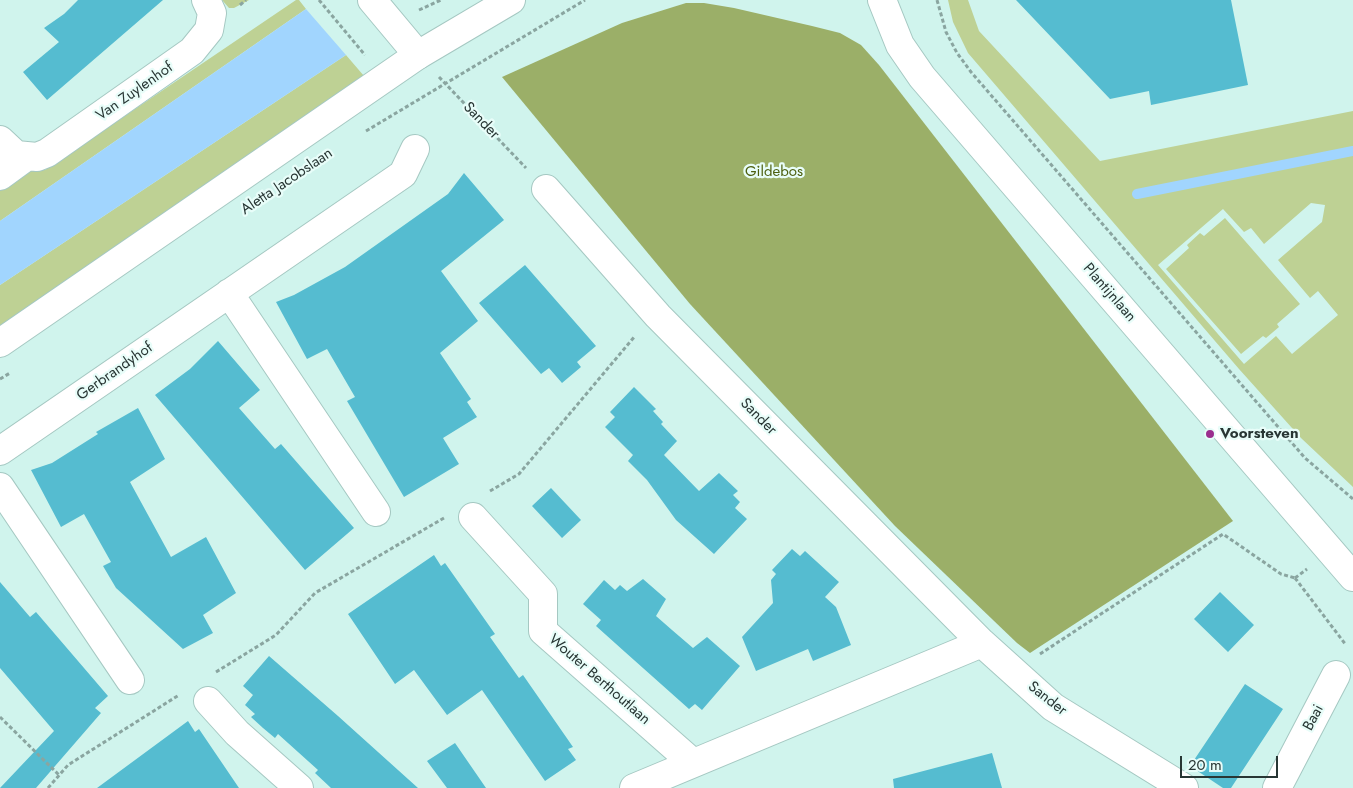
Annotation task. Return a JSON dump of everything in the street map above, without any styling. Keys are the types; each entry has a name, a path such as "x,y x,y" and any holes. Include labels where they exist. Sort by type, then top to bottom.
{"street":[{"name":"Van Zuylenhof","path":"0,176 26,157 37,157 48,153 192,51 210,30 212,13 206,0"},
{"path":"372,0 418,55"},
{"name":"Aletta Jacobslaan","path":"0,343 418,55 511,0"},
{"name":"Plantijnlaan","path":"882,0 900,45 922,77 1353,577"},
{"path":"0,140 16,155 26,157"},
{"name":"Gerbrandyhof","path":"0,451 403,174 415,149"},
{"name":"Sander","path":"546,188 658,316 982,643 1053,707 1184,788"},
{"path":"229,293 376,512"},
{"path":"0,487 130,680"},
{"name":"Wouter Berthoutlaan","path":"460,517 543,594 543,631 693,763"},
{"path":"634,788 982,643"},
{"name":"Baai","path":"1277,788 1336,675"},
{"path":"208,701 237,733 299,788"}],"path":[{"path":"362,133 585,0"},
{"path":"937,0 946,32 970,72 1305,458 1353,499"},
{"name":"Sander","path":"418,55 546,188"},
{"path":"487,493 519,474 635,337 658,316"},
{"path":"0,380 16,368"},
{"path":"212,674 276,635 315,593 460,517"},
{"path":"1013,672 1223,534 1281,574 1296,578 1347,646"},
{"path":"48,788 68,765 182,693"},
{"path":"0,717 60,775"}],"green space":[{"path":"222,0 249,0 234,8 229,8"},
{"path":"296,0 299,0 306,9 0,221 0,185 22,170 45,170"},
{"path":"948,0 968,0 979,31 1100,161 1353,111 1353,487 1301,438 1239,369 968,53 953,22","holes":["1311,203 1325,205 1322,222 1278,260 1310,298 1318,291 1338,315 1292,354 1276,336 1244,364 1158,265 1223,209 1244,232 1251,228 1264,244"]},
{"name":"Gildebos","path":"686,3 704,3 734,8 812,26 840,33 861,45 879,65 1233,521 1030,653 1017,643 895,526 690,304 502,77 622,23"},
{"path":"346,55 364,76 0,326 0,285"},
{"path":"1225,218 1300,304 1277,324 1279,327 1266,338 1263,336 1241,354 1166,269 1189,248 1187,245 1200,233 1204,236"}],"water":[{"path":"306,9 346,55 0,285 0,221"}],"building":[{"path":"78,0 163,0 47,100 23,72 59,42 44,28 64,14"},
{"path":"1016,0 1231,0 1248,85 1151,105 1149,91 1110,99"},
{"path":"464,173 504,220 441,271 478,321 440,353 471,399 467,402 477,417 443,438 459,464 404,497 347,401 355,397 327,349 307,359 276,302 294,295 345,267 448,194"},
{"path":"525,265 596,346 577,362 581,367 562,383 549,368 541,374 479,303"},
{"path":"218,341 260,390 239,408 275,449 281,444 354,528 305,570 155,395 190,369"},
{"path":"634,387 656,409 653,411 663,422 661,424 677,441 664,455 699,491 719,473 738,491 733,495 740,502 735,508 747,519 714,554 676,520 647,480 628,461 633,455 605,427 615,417 610,412"},
{"path":"138,408 165,459 130,482 171,557 206,537 236,593 203,615 213,633 183,649 116,588 103,566 111,562 84,514 61,527 31,470 52,463 98,434 96,432"},
{"path":"551,488 581,520 562,538 532,506"},
{"path":"792,549 800,556 805,551 839,582 825,597 836,607 851,645 813,661 808,649 756,671 742,637 773,603 771,580 776,574 772,570"},
{"path":"434,555 441,566 445,563 495,634 490,637 519,678 523,675 573,747 568,749 576,760 545,781 482,690 447,715 414,670 395,684 348,614"},
{"path":"643,579 666,599 656,616 693,648 707,637 740,666 702,710 695,704 689,709 625,652 596,626 601,620 583,604 604,580 615,590 620,585 627,591"},
{"path":"0,582 30,617 36,612 108,696 95,708 101,713 36,788 0,788 54,731 0,668"},
{"path":"1220,592 1254,625 1228,652 1194,619"},
{"path":"269,656 418,788 331,788 315,773 318,770 278,734 275,738 263,728 251,717 255,714 245,705 253,695 243,686"},
{"path":"1245,684 1283,709 1231,788 1223,788 1190,766"},
{"path":"188,721 195,732 199,729 239,788 97,788"},
{"path":"455,743 486,788 447,788 427,761"},
{"path":"992,753 1002,788 894,788 893,779"}],"waterway":[{"path":"1137,194 1353,151"}],"place":[{"name":"Voorsteven","path":"1210,434"}]}
